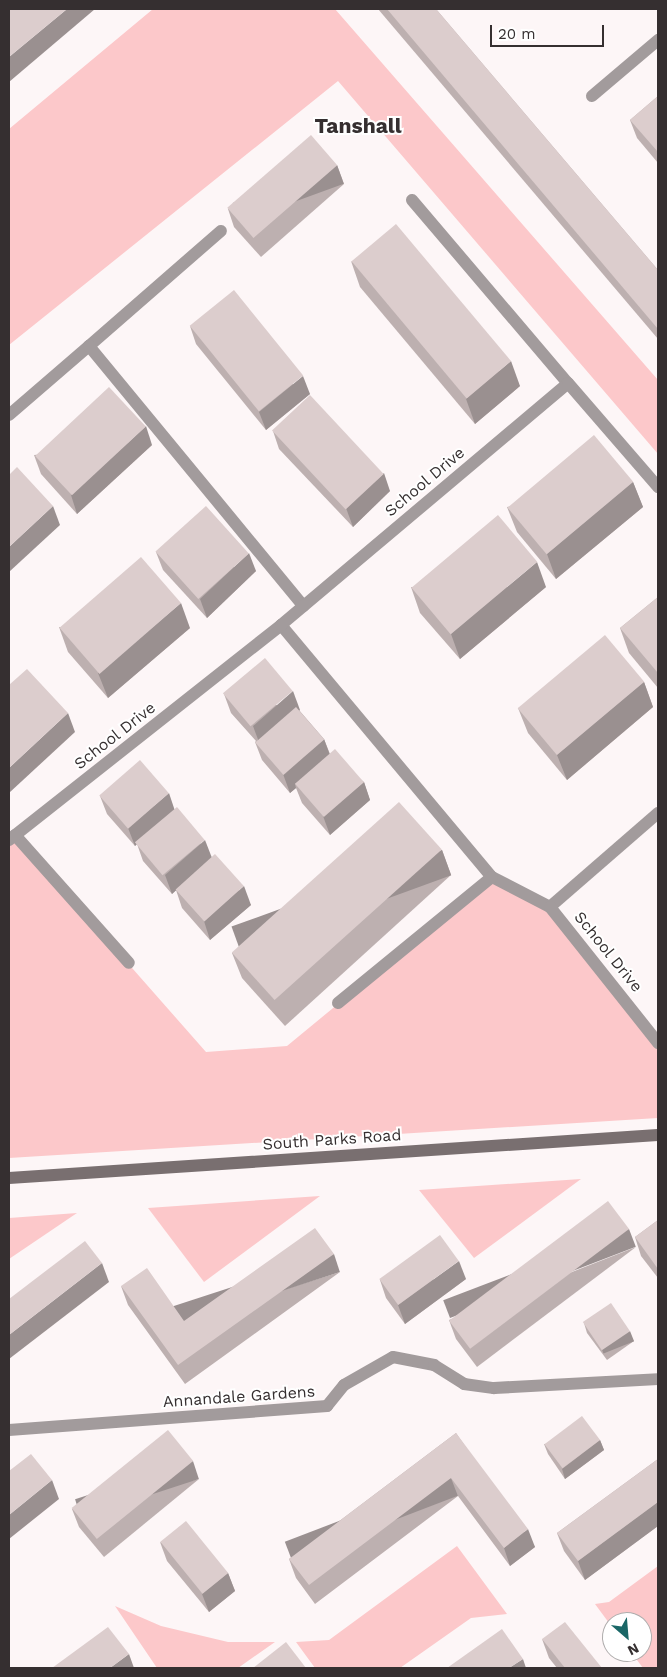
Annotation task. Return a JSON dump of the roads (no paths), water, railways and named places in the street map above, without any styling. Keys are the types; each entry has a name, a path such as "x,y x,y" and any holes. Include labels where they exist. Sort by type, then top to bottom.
{"street":[{"path":"592,96 658,40"},
{"path":"412,200 658,487"},
{"path":"9,414 221,231"},
{"path":"89,346 303,606"},
{"name":"School Drive","path":"129,963 12,837 281,624 568,383"},
{"name":"School Drive","path":"281,624 492,877 550,907 658,1042"},
{"name":"School Drive","path":"550,907 658,813"},
{"path":"338,1003 492,877"},
{"name":"South Parks Road","path":"9,1178 658,1135"},
{"name":"Annandale Gardens","path":"9,1430 328,1406 344,1385 393,1357 434,1365 464,1384 494,1388 658,1379"}],"district":[{"name":"Tanshall","path":"358,126"}]}
